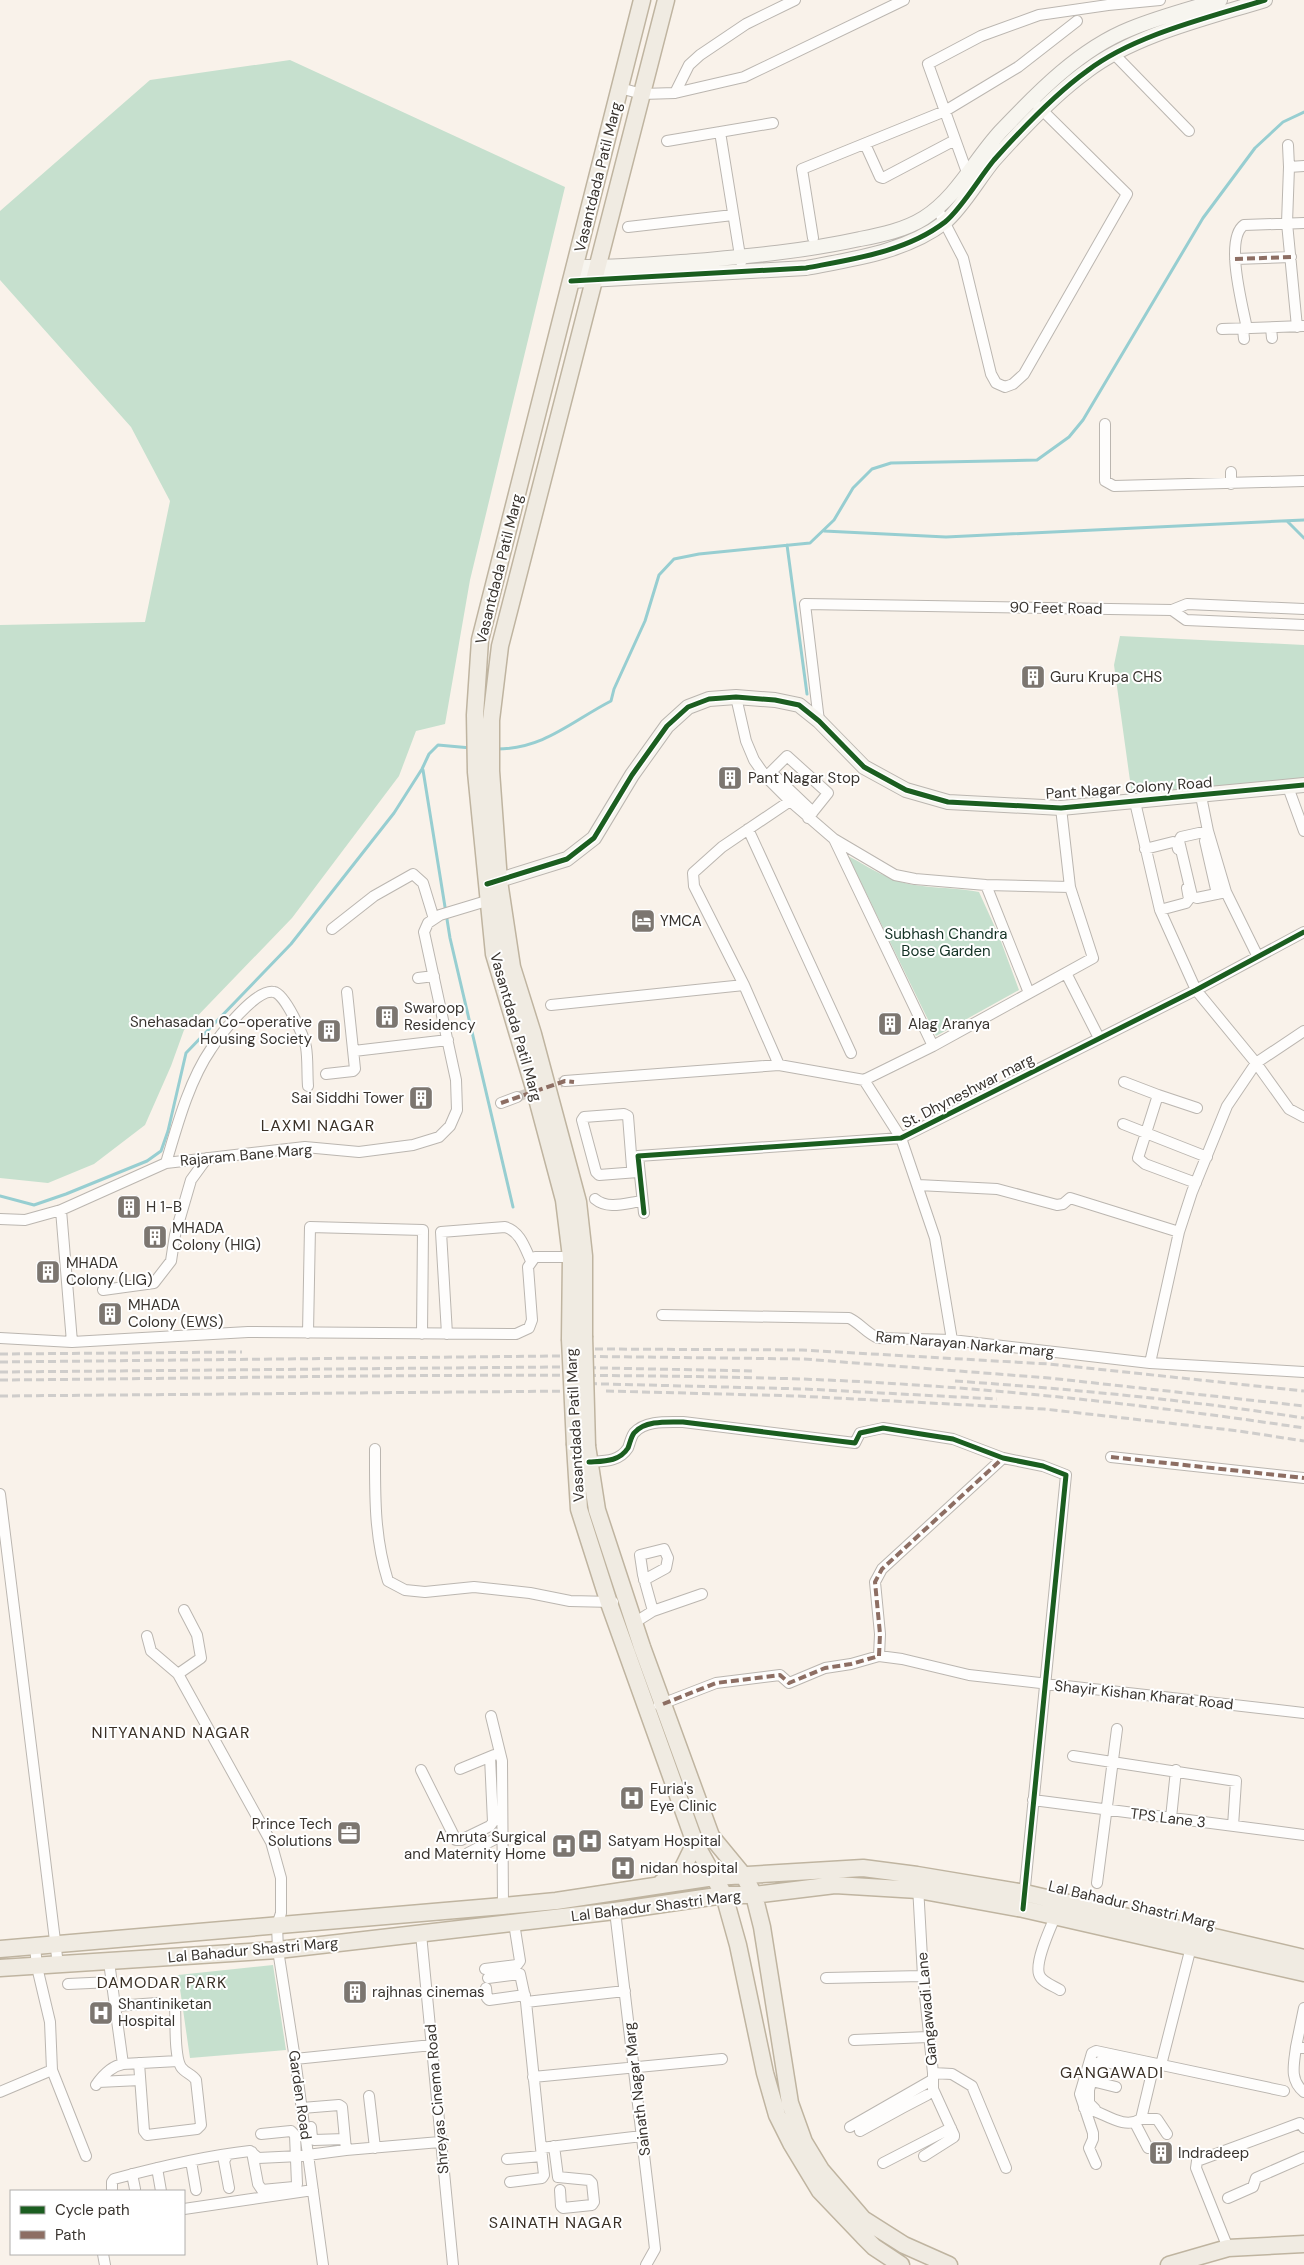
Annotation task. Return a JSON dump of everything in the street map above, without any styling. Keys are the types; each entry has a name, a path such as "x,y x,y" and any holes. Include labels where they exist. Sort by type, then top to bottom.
{"main road":[{"name":"Vasantdada Patil Marg","path":"642,0 480,640 475,728 484,772 494,891 555,1142 578,1202 577,1338 582,1444 579,1508 610,1603 635,1649 674,1758 685,1813 695,1843 724,1895 738,1945 765,2073 777,2114 791,2143 820,2190 869,2242 901,2265"},
{"name":"Vasantdada Patil Marg","path":"484,772 500,646 666,0"},
{"path":"517,494 537,500"},
{"name":"Vasantdada Patil Marg","path":"582,1444 597,1510 634,1623 635,1649"},
{"name":"Vasantdada Patil Marg","path":"674,1758 701,1808 711,1836 744,1876 754,1896 762,1927 790,2104 804,2142 821,2170 863,2219 904,2245 949,2265"},
{"path":"685,1813 701,1808"},
{"path":"654,1887 681,1872 695,1843"},
{"name":"Lal Bahadur Shastri Marg","path":"0,1949 503,1906 654,1887 714,1877 863,1868 918,1882 1024,1901 1304,1958"},
{"name":"Lal Bahadur Shastri Marg","path":"0,1968 278,1950 615,1911 724,1895 754,1896 836,1885 918,1882"},
{"name":"Lal Bahadur Shastri Marg","path":"1024,1901 1055,1917 1304,1973"},
{"path":"765,2073 783,2068"},
{"path":"1169,2265 1228,2248 1304,2244"}],"street":[{"path":"675,93 688,65 700,55 746,24 795,0"},
{"path":"620,88 642,94 675,93 744,77 904,0"},
{"path":"973,188 928,64 981,36 1039,15 1160,0"},
{"path":"595,274 803,251 876,236 922,219 937,208 968,174 986,148 1032,101 1081,57 1114,36 1132,28 1220,0"},
{"path":"573,274 742,272 806,268 906,244 946,221 994,161 1044,110 1072,83 1112,53 1265,0"},
{"path":"814,238 802,169 945,111 1018,67 1077,21"},
{"path":"1112,53 1190,131"},
{"path":"937,208 946,221 963,258 991,374 996,383 1005,387 1013,384 1024,374 1127,194 1044,110 1032,101"},
{"path":"667,141 773,123"},
{"path":"720,132 742,272"},
{"path":"865,144 880,177 883,178 955,140"},
{"path":"1222,329 1271,333 1301,326 1290,257 1287,223 1288,145"},
{"path":"1289,167 1304,166"},
{"path":"628,227 733,215"},
{"path":"1244,332 1235,259 1236,235 1239,228 1244,225 1304,223"},
{"path":"1235,259 1290,257"},
{"path":"1104,424 1105,480 1111,485 1304,482"},
{"path":"1231,472 1231,484"},
{"name":"90 Feet Road","path":"819,721 805,604 1172,610 1186,620 1304,625"},
{"path":"1172,610 1186,604 1304,609"},
{"path":"736,696 746,740 754,760 834,839 895,875 915,879 986,886 1070,887"},
{"name":"Pant Nagar Colony Road","path":"494,891 567,859 594,838 632,774 667,726 688,707 709,699 736,696 800,705 819,721 864,767 906,790 948,802 1061,808 1304,785"},
{"path":"769,774 785,757 790,757 828,793 811,815"},
{"path":"769,774 790,801 811,815"},
{"path":"1288,787 1304,831"},
{"path":"1201,796 1205,832 1222,893 1257,955"},
{"path":"780,1065 744,985 694,886 692,873 748,829 790,801"},
{"path":"1135,802 1163,909 1196,990 1256,1063 1289,1110 1304,1117"},
{"path":"569,1081 780,1065 864,1080 933,1046 1066,973 1093,958 1070,887 1061,808"},
{"path":"748,829 851,1053"},
{"path":"1205,832 1181,837 1178,841 1192,896 1197,898 1222,893"},
{"path":"834,839 933,1046"},
{"path":"1148,848 1173,842 1177,844 1189,899 1186,903 1163,909"},
{"path":"332,930 374,896 413,874 423,884 434,919 494,891"},
{"path":"986,886 1029,993"},
{"name":"Rajaram Bane Marg","path":"0,1219 25,1220 61,1210 166,1163 305,1148 359,1152 413,1146 440,1137 450,1126 457,1110 456,1080 424,932 428,923 434,919"},
{"name":"St. Dhyneshwar marg","path":"634,1157 901,1138 1196,990 1257,955 1304,932"},
{"path":"1066,973 1099,1038"},
{"path":"418,978 434,976"},
{"path":"550,1005 744,985"},
{"path":"166,1163 184,1104 210,1049 246,1006 257,997 268,992 275,992 280,995 294,1016 306,1047 308,1086"},
{"path":"326,1074 353,1071 356,1067 347,992"},
{"path":"1150,1363 1179,1232 1196,1183 1227,1106 1256,1063 1304,1030"},
{"path":"354,1051 448,1040"},
{"path":"864,1080 901,1138 918,1185 935,1238 952,1340"},
{"path":"1124,1082 1197,1108"},
{"path":"1158,1095 1138,1158 1140,1161 1196,1183"},
{"path":"501,1103 516,1097"},
{"path":"635,1172 599,1174 596,1172 582,1120 584,1117 624,1114 628,1116 630,1137 636,1143 634,1157 635,1172 644,1213"},
{"path":"1123,1124 1207,1156"},
{"path":"103,1290 154,1282 171,1261 175,1235 191,1180 207,1158"},
{"path":"918,1185 997,1189 1057,1205 1064,1204 1070,1198 1179,1232"},
{"path":"595,1199 601,1204 608,1206 642,1201"},
{"path":"61,1210 72,1342"},
{"path":"308,1333 310,1227 423,1230 422,1334"},
{"path":"448,1334 440,1232 505,1227 519,1235 531,1261"},
{"path":"0,1338 72,1342 248,1332 516,1334 529,1328 532,1320 528,1267 531,1261 536,1257 578,1257"},
{"name":"Ram Narayan Narkar marg","path":"662,1315 849,1318 856,1321 869,1334 878,1338 952,1340 1150,1363 1304,1372"},
{"path":"582,1444 612,1460 624,1453 634,1433 644,1427 660,1422 683,1422 854,1443 860,1433 883,1428 953,1439 1003,1458 1043,1466 1066,1475 1024,1901"},
{"path":"376,1449 375,1520 380,1556 388,1580 405,1590 425,1592 474,1586 530,1593 570,1602 610,1603 625,1597"},
{"path":"1111,1457 1304,1478"},
{"path":"656,1707 716,1683 780,1675 789,1683 825,1668 851,1664 879,1656 880,1634 875,1582 882,1569 1003,1458"},
{"path":"0,1494 58,1965"},
{"path":"644,1580 653,1611"},
{"path":"634,1623 653,1611 702,1594"},
{"path":"178,1674 201,1658 197,1635 184,1610"},
{"name":"Garden Road","path":"146,1636 151,1650 178,1674 271,1842 281,1878 280,1913 277,1925 278,1950 295,2059 305,2108 308,2155 322,2265"},
{"name":"Shayir Kishan Kharat Road","path":"879,1656 969,1675 1304,1713"},
{"path":"422,1770 456,1840 461,1840 490,1826 493,1822 495,1755 491,1716"},
{"path":"1097,1883 1116,1729"},
{"path":"460,1769 495,1755"},
{"path":"495,1755 502,1761 503,1906"},
{"path":"1073,1756 1176,1770 1236,1781 1233,1826"},
{"path":"1171,1818 1176,1770"},
{"name":"TPS Lane 3","path":"1033,1800 1304,1835"},
{"path":"468,1853 503,1836"},
{"name":"Gangawadi Lane","path":"918,1882 923,1976 932,2077 952,2074 972,2086 1006,2168"},
{"name":"Sainath Nagar Marg","path":"615,1911 654,2249 646,2265"},
{"path":"1055,1917 1040,1961 1039,1974 1043,1980 1060,1990"},
{"path":"486,1978 517,1965 520,1961 514,1923"},
{"name":"Shreyas Cinema Road","path":"421,1934 453,2265"},
{"path":"35,1946 37,1967 50,2022 52,2070 86,2156"},
{"path":"1160,2064 1191,1947"},
{"path":"109,1962 123,2064"},
{"path":"486,1978 520,1974 526,1998 532,2077 544,2175 542,2178 510,2182"},
{"path":"826,1978 923,1976"},
{"path":"486,1978 489,2000 625,1991"},
{"path":"68,1984 112,1982"},
{"path":"116,2006 157,2003"},
{"path":"139,2063 144,2131 147,2135 197,2129 201,2125 196,2080 194,2076 182,2069 178,2061 175,2007"},
{"path":"1304,2008 1300,2048 1293,2075 1298,2087 1304,2092"},
{"path":"854,2040 928,2037"},
{"path":"295,2059 432,2046"},
{"path":"1094,2052 1160,2064 1284,2091"},
{"path":"1094,2052 1098,2062 1092,2081 1089,2103 1113,2120 1138,2121 1158,2119 1167,2134"},
{"path":"1094,2052 1080,2094 1092,2133 1093,2139 1089,2148 1096,2164"},
{"path":"532,2077 722,2059"},
{"path":"140,2080 97,2084 116,2066 123,2064 178,2061"},
{"path":"1098,2062 1101,2061 1149,2072 1151,2077 1138,2121 1148,2148"},
{"path":"0,2092 52,2070"},
{"path":"900,2104 932,2077"},
{"path":"924,2156 954,2137 932,2089 932,2077"},
{"path":"1092,2081 1116,2087"},
{"path":"860,2126 900,2104 926,2094"},
{"path":"369,2096 375,2148"},
{"path":"345,2138 314,2140 305,2108 339,2104 342,2108 345,2138 346,2150"},
{"path":"1084,2108 1095,2109"},
{"path":"1228,2248 1196,2168 1197,2162 1300,2124 1304,2128"},
{"path":"883,2163 951,2128"},
{"path":"252,2152 258,2184 262,2190 294,2187 297,2184 295,2135 291,2131 261,2134"},
{"path":"507,2159 541,2152 554,2146 642,2136"},
{"path":"112,2190 114,2179 157,2168 228,2154 252,2152 258,2158 296,2156 440,2142"},
{"path":"554,2146 558,2177 589,2180 592,2183 594,2202 592,2205 563,2208 561,2206 560,2190"},
{"path":"228,2154 224,2161 229,2188"},
{"path":"1228,2198 1253,2187 1256,2178 1304,2157"},
{"path":"191,2161 196,2190"},
{"path":"157,2168 161,2190"},
{"path":"132,2174 135,2189"},
{"path":"185,2208 312,2190"}],"green space":[{"path":"290,60 565,187 470,580 445,724 416,731 399,776 292,918 184,1030 171,1066 145,1125 94,1164 48,1183 0,1178 0,625 145,622 170,501 131,427 0,280 0,211 150,80"},
{"path":"1120,636 1304,645 1304,779 1132,795 1114,665"},
{"name":"Subhash Chandra Bose Garden","path":"848,856 900,882 979,892 999,936 1019,990 936,1036"},
{"path":"273,1965 286,2050 190,2058 178,1975"}],"waterway":[{"path":"497,749 514,748 543,739 611,701 614,689 645,621 659,575 674,559 699,554 810,543 834,520 853,488 872,469 891,463 1037,460 1069,437 1083,420 1203,218 1255,148 1283,122 1304,112"},
{"path":"824,531 946,537 1304,520"},
{"path":"1287,521 1304,538"},
{"path":"787,545 807,694"},
{"path":"0,1196 34,1205 147,1161 161,1151 168,1131 186,1053 291,944 394,813 422,769 429,754 438,745 471,748"},
{"path":"423,770 450,938 513,1207"}],"tunnel":[{"path":"517,1097 565,1081"}],"railway":[{"path":"595,1349 802,1350 1049,1364 1304,1391"},
{"path":"0,1354 242,1352"},
{"path":"0,1362 556,1356 804,1359 1049,1378 1304,1406"},
{"path":"0,1372 555,1367 752,1371"},
{"path":"0,1380 501,1375 801,1379 1053,1396 1304,1428"},
{"path":"955,1381 1130,1396 1304,1418"},
{"path":"565,1383 805,1389 997,1399"},
{"path":"0,1396 579,1391"},
{"path":"606,1391 798,1396 1044,1409 1239,1431 1304,1441"}],"marked path":[{"path":"1235,259 1291,257"},
{"path":"501,1103 565,1081 574,1082"},
{"path":"1111,1457 1304,1478"},
{"path":"663,1704 716,1683 780,1675 789,1683 825,1668 851,1664 879,1656 880,1634 875,1582 882,1569 1003,1458"}],"cycle path":[{"path":"571,281 806,268 878,253 913,241 945,222 964,201 994,160 1015,137 1050,102 1087,71 1126,47 1149,37 1265,0"},
{"path":"487,884 567,859 594,838 632,775 667,726 688,707 709,699 736,697 775,700 799,705 819,721 864,767 906,790 948,802 1061,808 1304,785"},
{"path":"644,1213 638,1156 901,1138 1196,990 1304,932"},
{"path":"589,1462 611,1460 620,1456 628,1448 634,1433 644,1426 664,1422 683,1422 855,1443 860,1433 883,1428 953,1439 1003,1458 1043,1466 1066,1475 1023,1909"}],"place":[{"name":"Guru Krupa CHS","path":"1033,677"},
{"name":"Pant Nagar Stop","path":"730,778"},
{"name":"YMCA","path":"643,921"},
{"name":"Swaroop Residency","path":"387,1017"},
{"name":"Alag Aranya","path":"890,1024"},
{"name":"Snehasadan Co-operative Housing Society","path":"329,1031"},
{"name":"Sai Siddhi Tower","path":"421,1098"},
{"name":"H 1-B","path":"129,1207"},
{"name":"MHADA Colony (HIG)","path":"155,1237"},
{"name":"MHADA Colony (LIG)","path":"48,1272"},
{"name":"MHADA Colony (EWS)","path":"110,1314"},
{"name":"Furia's Eye Clinic","path":"632,1798"},
{"name":"Prince Tech Solutions","path":"349,1833"},
{"name":"Satyam Hospital","path":"590,1841"},
{"name":"Amruta Surgical and Maternity Home","path":"564,1846"},
{"name":"nidan hospital","path":"623,1868"},
{"name":"rajhnas cinemas","path":"355,1992"},
{"name":"Shantiniketan Hospital","path":"101,2013"},
{"name":"Indradeep","path":"1161,2153"}],"district":[{"name":"LAXMI NAGAR","path":"318,1125"},
{"name":"NITYANAND NAGAR","path":"171,1732"},
{"name":"DAMODAR PARK","path":"162,1982"},
{"name":"GANGAWADI","path":"1112,2072"},
{"name":"SAINATH NAGAR","path":"556,2222"}]}
